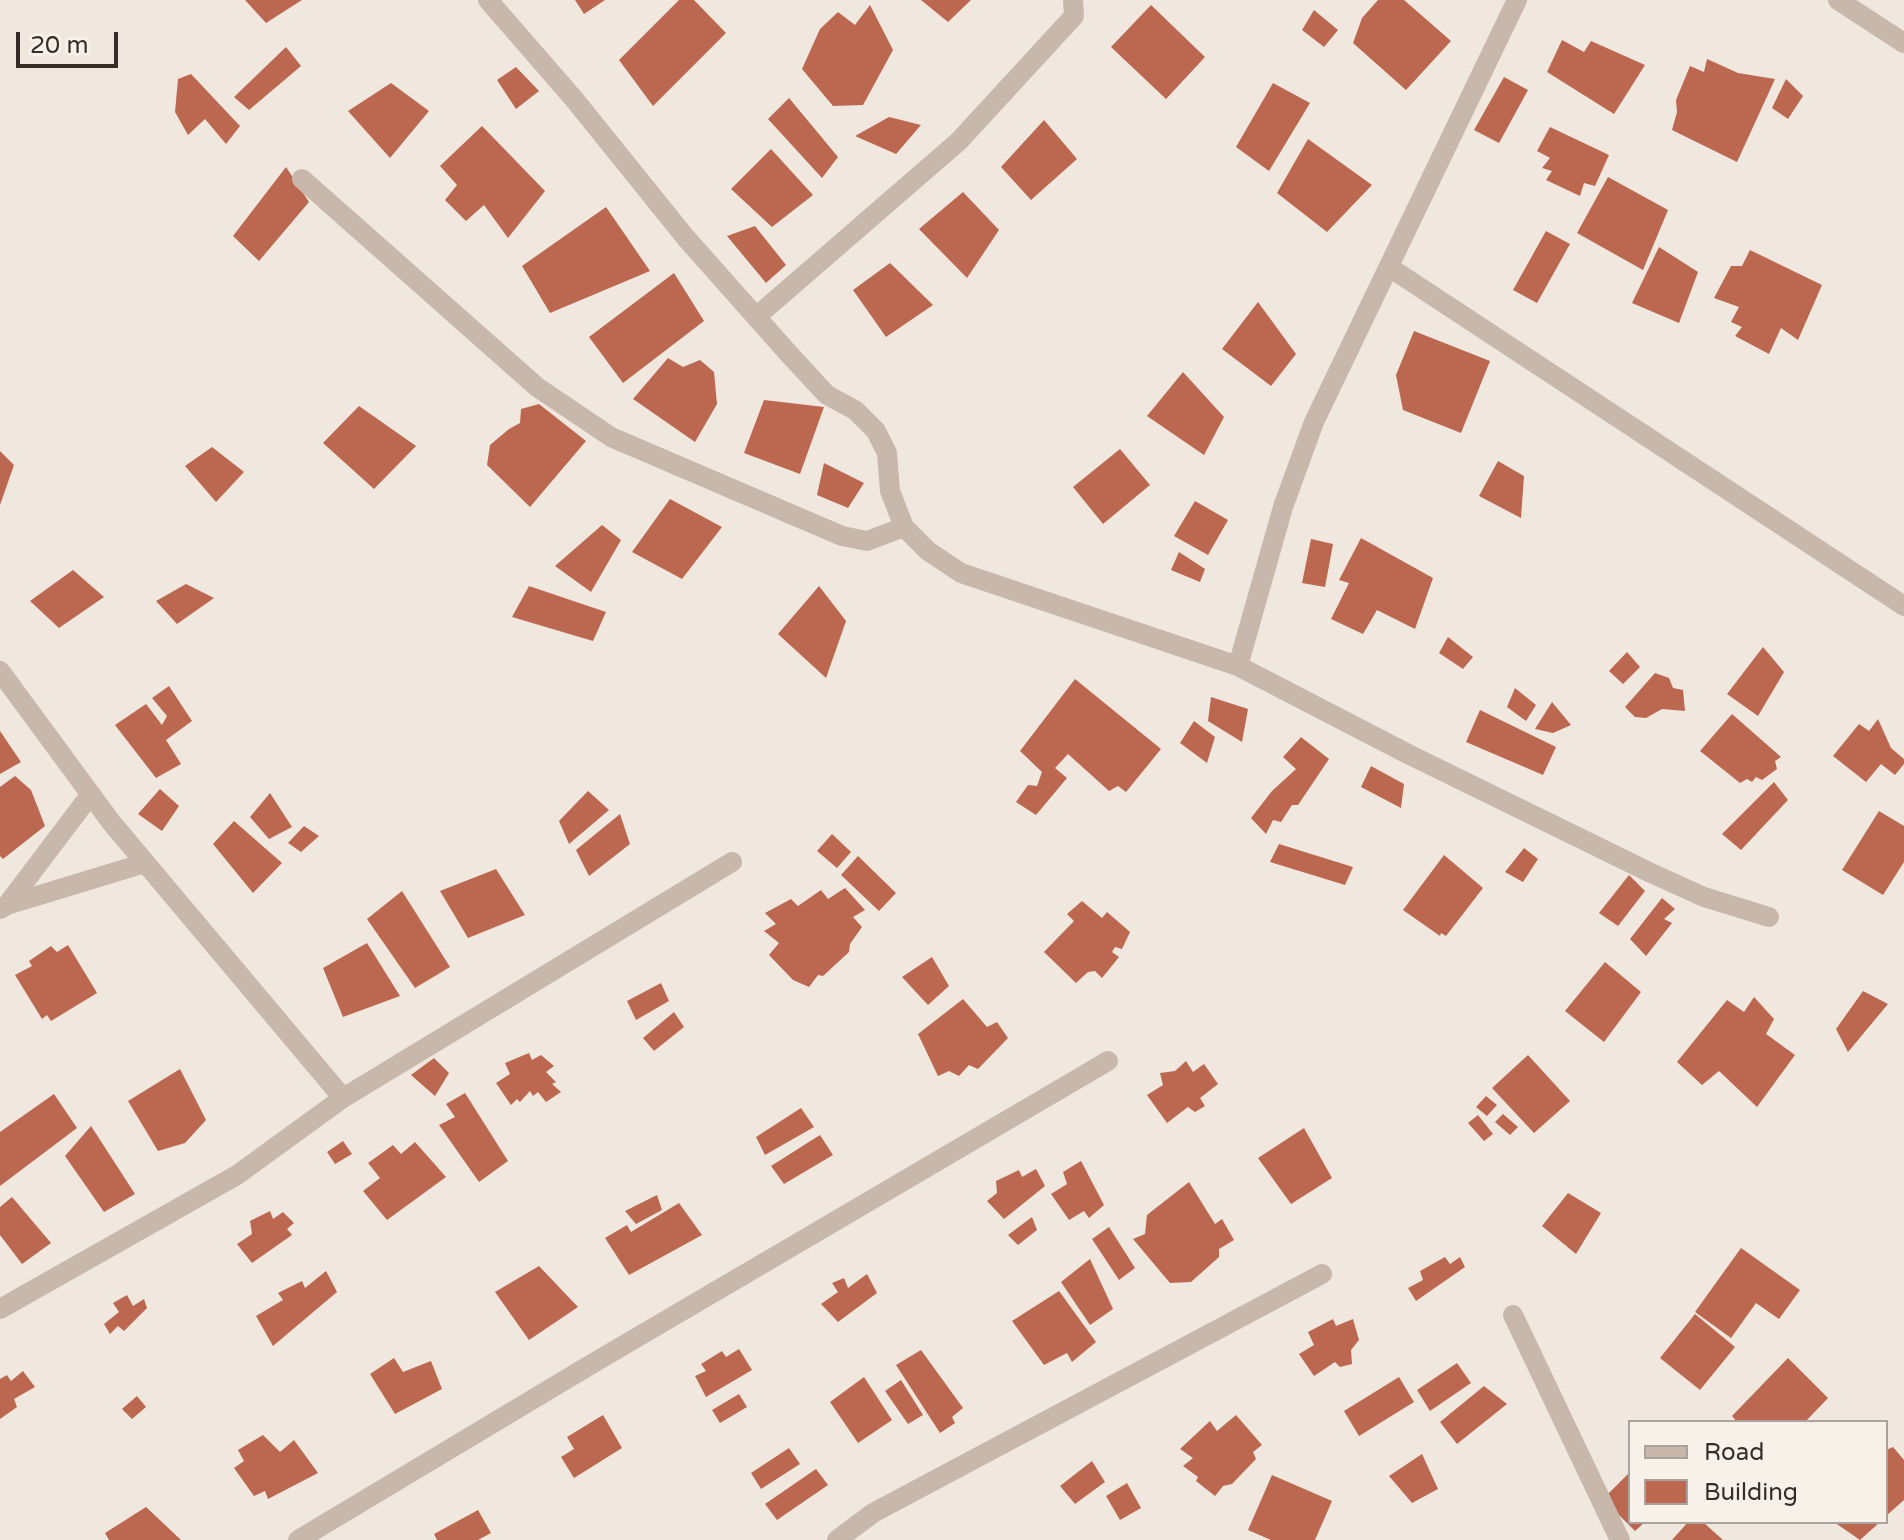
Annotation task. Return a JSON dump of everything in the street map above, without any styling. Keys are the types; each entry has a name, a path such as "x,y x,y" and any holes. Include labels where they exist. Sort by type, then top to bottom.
{"street":[{"path":"488,0 574,99 686,238 756,317 827,395 855,410 876,431 887,453 890,491 904,527 928,551 961,573 1238,666 1408,754 1651,873 1704,897 1769,917"},
{"path":"756,317 959,141 1074,16 1073,0"},
{"path":"1238,666 1283,507 1314,422 1517,0"},
{"path":"1838,0 1904,43"},
{"path":"302,179 537,387 611,437 842,536 867,541 904,527"},
{"path":"1389,267 1904,606"},
{"path":"0,671 145,863 343,1098"},
{"path":"4,907 91,794"},
{"path":"0,1309 237,1175 343,1098 732,862"},
{"path":"4,907 145,863"},
{"path":"298,1540 1108,1061"},
{"path":"837,1540 873,1513 1322,1274"},
{"path":"1513,1315 1620,1540"}],"building":[{"path":"245,0 302,0 266,23"},
{"path":"575,0 605,0 584,14"},
{"path":"679,0 694,0 726,33 653,106 619,60"},
{"path":"921,0 971,0 948,22"},
{"path":"1378,0 1404,0 1451,41 1406,90 1353,43 1362,18"},
{"path":"870,5 893,50 863,105 833,106 802,69 820,29 838,12 855,25"},
{"path":"1151,5 1205,57 1166,99 1111,47"},
{"path":"1314,10 1338,30 1324,47 1302,30"},
{"path":"1562,40 1584,52 1591,41 1645,65 1614,114 1547,72"},
{"path":"286,47 301,66 249,110 234,97"},
{"path":"1707,59 1738,73 1775,79 1737,162 1672,130 1677,112 1676,100 1690,66 1704,72"},
{"path":"516,67 539,91 516,109 497,80"},
{"path":"191,74 240,126 226,144 205,119 188,135 175,112 178,79"},
{"path":"1504,77 1528,90 1499,143 1474,130"},
{"path":"1786,79 1803,96 1788,119 1772,108"},
{"path":"391,83 429,111 390,158 348,111"},
{"path":"1273,83 1310,103 1269,171 1236,147"},
{"path":"789,98 838,157 822,178 768,119"},
{"path":"889,117 921,125 896,154 855,136"},
{"path":"1044,120 1077,159 1031,200 1001,167"},
{"path":"482,126 545,191 508,238 484,205 466,221 445,200 457,185 440,166"},
{"path":"1550,127 1609,155 1595,186 1584,183 1580,196 1546,180 1552,171 1542,168 1550,158 1537,151"},
{"path":"1308,139 1372,185 1327,232 1277,193"},
{"path":"771,149 813,195 772,227 731,189"},
{"path":"286,167 309,202 259,261 233,236"},
{"path":"1608,177 1668,210 1643,270 1577,233"},
{"path":"963,192 999,230 967,278 919,229"},
{"path":"606,207 650,271 550,313 522,266"},
{"path":"755,226 786,265 766,283 727,236"},
{"path":"1546,231 1570,244 1537,303 1513,290"},
{"path":"1659,247 1698,272 1679,323 1632,303"},
{"path":"1750,250 1822,285 1798,340 1781,328 1769,354 1735,336 1742,327 1731,322 1739,307 1714,298 1731,266 1742,266"},
{"path":"890,263 933,305 886,337 853,290"},
{"path":"674,273 704,321 623,383 589,337"},
{"path":"1258,302 1296,354 1271,386 1222,349"},
{"path":"1414,331 1490,361 1461,433 1403,410 1396,375"},
{"path":"668,358 683,367 700,360 714,372 717,404 695,442 633,399"},
{"path":"1183,372 1224,417 1204,455 1147,416"},
{"path":"764,400 824,407 800,474 744,453"},
{"path":"539,404 586,441 530,507 487,465 490,445 520,423 521,409"},
{"path":"359,406 416,446 374,489 323,443"},
{"path":"212,447 244,472 216,502 185,466"},
{"path":"1120,449 1150,485 1103,524 1073,487"},
{"path":"0,451 14,465 0,505"},
{"path":"1498,461 1524,476 1521,518 1479,496"},
{"path":"824,463 864,483 848,508 817,495"},
{"path":"670,499 722,527 682,579 632,552"},
{"path":"1195,501 1228,520 1208,555 1174,536"},
{"path":"602,525 621,540 591,592 555,566"},
{"path":"1361,538 1433,578 1415,629 1377,610 1363,634 1331,619 1349,583 1339,580"},
{"path":"1311,539 1333,544 1325,587 1302,583"},
{"path":"1179,552 1205,569 1200,582 1171,570"},
{"path":"73,570 104,597 59,628 30,601"},
{"path":"186,584 214,598 177,624 156,601"},
{"path":"529,586 606,612 593,641 512,617"},
{"path":"819,586 846,621 826,678 778,634"},
{"path":"1448,637 1473,657 1463,669 1439,653"},
{"path":"1763,647 1784,672 1758,716 1727,694"},
{"path":"1627,652 1640,667 1623,684 1609,671"},
{"path":"1655,673 1669,678 1673,688 1683,690 1685,711 1662,709 1646,718 1635,717 1625,707"},
{"path":"1075,679 1161,749 1126,792 1118,786 1109,791 1068,754 1055,768 1067,778 1036,815 1016,802 1028,785 1037,786 1042,772 1020,751"},
{"path":"169,686 192,721 166,740 181,764 156,778 115,725 146,704 162,725 167,716 152,698"},
{"path":"1515,688 1536,705 1526,721 1507,707"},
{"path":"1211,697 1248,709 1242,742 1208,721"},
{"path":"1552,702 1571,725 1553,733 1535,729"},
{"path":"1480,710 1556,747 1543,775 1466,742"},
{"path":"1732,714 1781,757 1775,761 1777,769 1762,780 1756,777 1752,782 1747,779 1740,783 1700,751"},
{"path":"1878,719 1891,748 1904,759 1904,764 1895,775 1881,764 1866,782 1833,756 1859,724 1869,731"},
{"path":"1194,721 1215,737 1207,763 1180,743"},
{"path":"0,731 21,762 0,774"},
{"path":"1301,737 1329,759 1298,805 1292,805 1281,822 1273,820 1266,834 1251,818 1272,791 1296,769 1283,757"},
{"path":"1371,766 1404,784 1401,808 1361,787"},
{"path":"15,776 31,790 45,826 3,859 0,856 0,787"},
{"path":"1774,782 1788,800 1741,850 1722,834"},
{"path":"160,789 179,806 162,831 138,814"},
{"path":"588,791 609,810 569,844 559,821"},
{"path":"270,793 292,827 269,839 250,817"},
{"path":"1879,811 1904,826 1904,862 1883,895 1842,870"},
{"path":"620,814 630,844 589,876 576,850"},
{"path":"234,821 282,863 253,893 213,844"},
{"path":"304,826 319,836 301,852 288,843"},
{"path":"832,834 851,852 837,868 817,851"},
{"path":"1279,844 1353,867 1345,885 1270,862"},
{"path":"1524,848 1538,859 1523,882 1505,872"},
{"path":"1444,855 1483,888 1446,936 1441,933 1440,936 1403,910"},
{"path":"858,856 896,893 879,911 841,875"},
{"path":"496,869 525,915 468,938 440,891"},
{"path":"1629,875 1645,891 1618,926 1599,913"},
{"path":"845,888 865,910 853,917 862,927 850,944 849,952 823,976 818,975 809,987 793,980 769,955 779,943 764,931 776,924 765,913 791,899 798,906 821,890 828,899"},
{"path":"402,891 450,967 415,988 367,919"},
{"path":"1662,898 1675,909 1664,919 1672,923 1646,956 1630,939"},
{"path":"1082,901 1102,918 1107,912 1130,932 1122,949 1115,947 1112,952 1119,957 1102,978 1095,971 1088,972 1076,983 1044,952 1074,921 1067,914"},
{"path":"367,943 400,996 343,1017 323,968"},
{"path":"68,945 97,993 51,1021 47,1015 42,1019 15,975 32,966 29,961 51,946 57,952"},
{"path":"932,957 949,986 928,1005 902,977"},
{"path":"1605,962 1641,992 1604,1042 1565,1011"},
{"path":"661,983 669,1001 636,1020 627,1001"},
{"path":"1863,991 1888,1004 1848,1052 1836,1029"},
{"path":"1754,997 1774,1019 1766,1034 1795,1055 1757,1107 1719,1071 1702,1085 1677,1062 1727,1000 1744,1012"},
{"path":"963,999 987,1027 997,1022 1008,1038 978,1069 969,1065 959,1076 949,1071 938,1076 918,1034"},
{"path":"674,1012 684,1027 654,1051 643,1038"},
{"path":"529,1053 532,1060 541,1055 554,1066 546,1072 561,1092 546,1102 538,1092 533,1096 530,1091 520,1102 517,1099 511,1105 496,1083 510,1074 505,1063"},
{"path":"1528,1055 1570,1101 1534,1133 1492,1088"},
{"path":"434,1058 449,1073 435,1096 411,1075"},
{"path":"1186,1061 1193,1072 1204,1064 1218,1084 1200,1098 1205,1106 1195,1112 1188,1107 1167,1123 1147,1095 1163,1085 1160,1073 1175,1071"},
{"path":"180,1069 206,1120 185,1143 158,1151 128,1101"},
{"path":"465,1093 508,1161 479,1182 439,1125 455,1117 446,1104"},
{"path":"54,1094 77,1128 0,1186 0,1132"},
{"path":"1486,1096 1497,1105 1487,1116 1476,1107"},
{"path":"801,1108 814,1127 765,1155 756,1137"},
{"path":"1503,1114 1518,1127 1510,1135 1495,1122"},
{"path":"1478,1115 1493,1134 1484,1141 1468,1123"},
{"path":"91,1126 135,1194 104,1212 65,1156"},
{"path":"1304,1128 1332,1178 1291,1204 1258,1158"},
{"path":"820,1135 833,1155 784,1184 771,1166"},
{"path":"343,1141 352,1154 335,1164 327,1152"},
{"path":"415,1142 446,1177 387,1220 363,1191 380,1178 368,1163 393,1145 401,1154"},
{"path":"1081,1161 1104,1205 1089,1218 1084,1211 1069,1220 1051,1194 1067,1184 1063,1172"},
{"path":"1036,1169 1045,1186 1004,1219 987,1201 997,1193 996,1181 1019,1170 1022,1177"},
{"path":"1189,1182 1215,1224 1222,1219 1234,1240 1219,1249 1219,1257 1191,1282 1170,1283 1133,1239 1145,1234 1147,1215"},
{"path":"1568,1193 1601,1213 1576,1254 1542,1226"},
{"path":"657,1195 662,1210 636,1224 625,1211"},
{"path":"12,1197 51,1243 22,1264 0,1235 0,1207"},
{"path":"679,1203 702,1235 629,1275 605,1238 627,1225 631,1232"},
{"path":"270,1211 273,1219 283,1212 294,1223 287,1229 292,1235 252,1263 237,1244 252,1234 250,1221"},
{"path":"1032,1217 1037,1230 1018,1245 1008,1235"},
{"path":"1109,1227 1135,1268 1119,1280 1092,1239"},
{"path":"1741,1248 1800,1290 1779,1319 1756,1303 1731,1338 1695,1312"},
{"path":"1445,1257 1450,1264 1460,1257 1465,1267 1416,1301 1408,1288 1423,1280 1420,1271"},
{"path":"1090,1259 1113,1309 1090,1325 1061,1282"},
{"path":"539,1266 578,1307 529,1340 495,1292"},
{"path":"326,1271 337,1292 273,1346 256,1316 283,1300 278,1293 302,1281 305,1288"},
{"path":"867,1274 877,1293 838,1322 821,1304 838,1292 832,1283 844,1278 848,1288"},
{"path":"1059,1291 1096,1342 1072,1362 1067,1353 1044,1365 1012,1321"},
{"path":"127,1295 133,1306 144,1299 147,1308 124,1331 118,1326 110,1334 104,1324 119,1312 113,1303"},
{"path":"1695,1314 1735,1347 1700,1390 1660,1358"},
{"path":"1333,1319 1336,1326 1353,1319 1359,1340 1351,1350 1352,1364 1340,1367 1335,1362 1314,1376 1299,1354 1314,1345 1308,1332"},
{"path":"739,1349 752,1370 706,1397 695,1376 706,1371 701,1364 722,1351 726,1357"},
{"path":"921,1350 963,1408 952,1417 955,1423 940,1433 896,1365"},
{"path":"394,1358 403,1372 431,1361 442,1389 395,1414 370,1374"},
{"path":"1788,1358 1828,1398 1807,1420 1735,1420 1732,1416"},
{"path":"1457,1363 1471,1383 1430,1411 1417,1390"},
{"path":"23,1371 35,1387 14,1399 17,1407 0,1419 0,1379 7,1375 11,1381"},
{"path":"864,1377 892,1420 858,1443 830,1402"},
{"path":"1399,1377 1414,1402 1359,1436 1344,1411"},
{"path":"901,1380 923,1415 908,1424 885,1391"},
{"path":"1484,1386 1507,1404 1457,1444 1440,1422"},
{"path":"739,1394 747,1407 720,1423 712,1410"},
{"path":"137,1396 146,1407 132,1419 122,1409"},
{"path":"603,1415 622,1448 574,1478 561,1457 574,1449 567,1437"},
{"path":"1236,1415 1262,1445 1253,1452 1256,1459 1232,1484 1223,1486 1215,1496 1183,1466 1193,1458 1180,1449 1210,1421 1217,1431"},
{"path":"263,1435 280,1452 294,1440 318,1473 268,1499 265,1491 254,1496 234,1468 244,1461 238,1450"},
{"path":"1893,1447 1904,1460 1904,1500 1888,1514 1888,1449"},
{"path":"789,1448 800,1464 761,1489 751,1473"},
{"path":"1422,1454 1438,1489 1412,1503 1389,1476"},
{"path":"1092,1461 1105,1482 1075,1504 1060,1486"},
{"path":"816,1469 828,1485 777,1520 765,1504"},
{"path":"1628,1474 1628,1524 1603,1499"},
{"path":"1272,1475 1332,1501 1315,1540 1271,1540 1248,1530"},
{"path":"1127,1483 1141,1508 1120,1520 1106,1496"},
{"path":"146,1507 181,1540 109,1540 105,1533"},
{"path":"478,1510 491,1533 478,1540 437,1540 434,1534"},
{"path":"1628,1524 1643,1524 1635,1531"},
{"path":"1686,1524 1705,1524 1723,1540 1672,1540"},
{"path":"1837,1524 1878,1524 1860,1540"}]}
